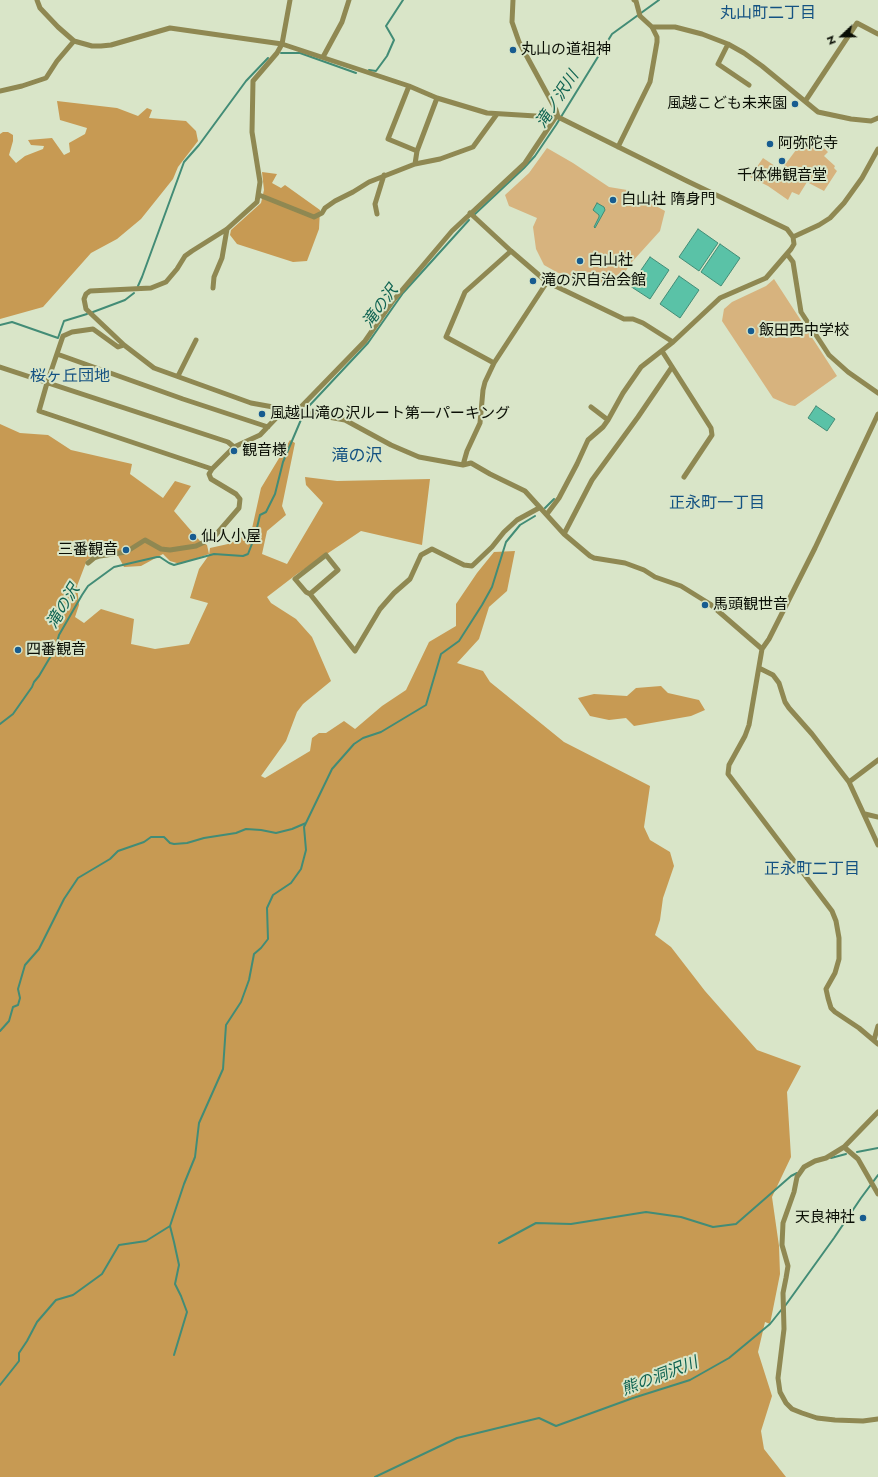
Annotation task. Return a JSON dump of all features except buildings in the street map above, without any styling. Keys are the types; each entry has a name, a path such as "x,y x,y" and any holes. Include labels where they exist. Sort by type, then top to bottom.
{"street":[{"path":"37,0 40,8 74,41 92,46 101,46 170,28 282,44 409,86 437,98 487,113 552,117 557,116"},
{"path":"290,0 282,44 253,81 252,132 260,182 257,202 227,229 185,256 171,277 160,285 151,288 90,291 86,294 84,304 86,309 124,345 154,368 251,403 288,410 298,410 345,420 391,445 419,458 463,465 471,463 490,474 525,490 539,508 547,514 564,534 577,546 594,558 625,563 644,570 655,577 681,586 710,604 762,649"},
{"path":"323,57 342,22 349,0"},
{"path":"513,0 512,22 519,42 556,110 557,116 563,121 787,229 794,237 794,244 766,278 720,298 673,342 641,367 623,393 603,427 588,440 559,498 547,514"},
{"path":"618,147 650,82 657,42 657,37 652,27 639,14 636,1 634,0"},
{"path":"806,100 857,23 878,34"},
{"path":"652,27 674,27 702,34 744,52 820,112 851,119 871,121 878,118"},
{"path":"0,91 46,78 57,61 74,41"},
{"path":"728,44 718,64 749,84"},
{"path":"409,86 388,139 417,151"},
{"path":"415,164 417,151 437,98"},
{"path":"259,195 314,217 322,213 325,208 335,201 384,175 415,164 440,159 473,147 497,114"},
{"path":"298,410 365,341 392,302 438,247 470,213 525,163 557,116"},
{"path":"794,237 830,218 856,187 878,149"},
{"path":"377,214 375,204 384,175"},
{"path":"470,213 547,282 624,319 633,319 643,323 673,342"},
{"path":"213,288 214,277 222,258 227,229"},
{"path":"494,363 446,337 465,292 511,251"},
{"path":"787,254 793,262 801,312 829,355 848,372 878,393"},
{"path":"463,465 467,451 480,423 485,382 494,363 547,282"},
{"path":"124,345 118,347 93,330 72,332 63,336 39,411 212,469"},
{"path":"178,376 196,340"},
{"path":"662,351 711,428 712,435 684,477"},
{"path":"57,354 183,399 268,427"},
{"path":"0,367 228,442 234,447"},
{"path":"564,534 592,480 672,367"},
{"path":"591,407 608,420"},
{"path":"88,563 94,558 100,556 126,552 145,540 161,549 176,550 196,546 213,538 239,508 240,499 236,494 211,479 209,474 234,447 260,435 278,416 288,410"},
{"path":"876,1042 831,1008 826,989 835,973 839,960 839,938 836,921 832,911 728,774 729,765 745,736 749,725 762,649 769,639 815,548 878,414"},
{"path":"310,594 338,570 326,555 295,579 306,592 310,594 355,651 380,609 394,593 410,579 421,555 432,549 464,565 472,566 492,547 504,532 518,520 539,508"},
{"path":"759,668 773,675 779,683 785,702 789,708 812,734 849,782 878,845"},
{"path":"849,782 878,760"},
{"path":"865,814 878,817"},
{"path":"876,1042 878,1026"},
{"path":"878,1112 844,1147 826,1158 815,1161 804,1167 797,1177 794,1192 783,1223 782,1245 788,1266 783,1287 782,1304 784,1330 778,1378 780,1392 786,1403 792,1408 816,1418 863,1421 878,1419"},
{"path":"844,1147 858,1159 878,1194"}],"shaded area":[{"path":"57,101 117,108 138,116 147,108 152,110 149,118 186,121 196,131 198,141 178,167 173,179 141,219 117,239 91,253 43,307 0,319 0,134 3,132 8,132 13,135 9,155 16,163 25,156 43,149 44,146 31,145 28,140 52,138 64,155 70,152 69,143 85,134 87,128 60,120"},
{"path":"808,134 821,149 823,147 828,152 824,156 835,166 834,168 837,171 824,191 807,182 799,195 792,192 788,200 768,186 750,177 763,158 781,170"},
{"path":"547,148 609,187 627,190 665,211 660,231 631,263 616,286 584,279 578,284 544,265 536,249 533,227 537,218 509,206 505,195 529,173"},
{"path":"262,172 277,174 272,183 281,188 285,185 320,210 319,229 307,261 293,262 237,244 230,235 231,230 261,203 264,190"},
{"path":"774,279 837,376 795,406 773,398 722,321 724,309 732,302 766,286"},
{"path":"0,424 20,433 48,435 71,450 132,464 130,474 163,498 175,481 191,486 174,511 200,541 207,545 209,554 180,564 170,561 163,554 141,566 124,567 115,550 100,552 87,560 77,586 79,605 75,617 84,623 101,609 134,619 131,644 155,649 189,644 208,603 190,598 199,569 209,555 210,548 228,544 251,533 261,488 290,440 295,443 282,506 286,515 267,531 262,554 287,564 323,503 306,485 305,477 337,481 430,479 422,545 361,531 297,574 267,597 271,603 296,619 312,637 331,681 303,704 297,712 286,741 261,776 265,778 310,751 312,738 319,733 326,733 344,721 355,729 382,706 406,690 429,642 456,626 456,604 477,573 494,552 515,551 507,591 489,607 479,639 457,663 483,671 490,682 564,742 650,786 644,827 650,840 670,852 674,866 663,898 660,920 655,935 671,947 705,991 757,1050 801,1066 787,1092 791,1157 772,1197 779,1246 780,1274 770,1324 765,1322 758,1352 772,1396 761,1431 764,1449 786,1477 0,1477"},
{"path":"661,686 668,693 699,700 705,710 691,716 634,726 626,718 609,720 590,716 578,698 594,694 627,696 636,688"}],"water":[{"path":"597,203 604,207 605,210 595,228 594,227 599,215 593,210"},
{"path":"698,229 718,243 699,271 679,257"},
{"path":"720,244 740,258 721,286 701,272"},
{"path":"650,257 669,270 650,299 630,286"},
{"path":"679,276 699,290 680,318 660,304"},
{"path":"816,406 835,419 827,431 808,418"}],"waterway":[{"path":"369,70 376,71 387,56 394,40 386,26 403,0"},
{"name":"滝ノ沢川","path":"475,214 535,156 556,125 612,34 659,0"},
{"path":"281,53 300,53 356,73"},
{"path":"138,286 184,162 199,145 246,81 268,58"},
{"name":"滝の沢","path":"309,406 368,343 403,293 469,220"},
{"path":"93,312 125,300 134,293"},
{"path":"0,325 12,322 58,338 64,321 87,314"},
{"name":"滝の沢","path":"0,724 13,714 32,687 55,649 59,635 88,586 114,567 157,557 160,557 174,565 214,554 243,556 248,554 255,536 260,515 266,512 275,494 283,462 303,415"},
{"path":"545,508 554,499"},
{"path":"0,1385 19,1361 19,1353 37,1322 56,1300 73,1295 102,1274 119,1245 146,1241 170,1226 195,1157 199,1123 223,1069 226,1025 241,1002 249,980 254,954 268,939 267,908 273,895 291,883 301,869 306,850 304,827 332,769 354,744 363,738 381,732 426,705 441,654 459,641 482,605 492,587 506,542 520,525 535,516"},
{"path":"0,1031 9,1021 13,1007 18,1005 20,998 18,989 25,965 39,949 64,899 78,878 110,859 118,851 144,842 151,837 164,837 170,843 174,844 187,843 204,838 236,833 246,829 276,833 292,829 306,823"},
{"path":"857,1152 878,1148"},
{"path":"831,1158 846,1154"},
{"path":"499,1243 536,1223 571,1224 646,1212 681,1217 713,1227 736,1224 791,1176 797,1173"},
{"name":"熊の洞沢川","path":"785,1306 878,1175"},
{"path":"170,1226 179,1265 175,1284 187,1312 174,1355"},
{"name":"熊の洞沢川","path":"375,1477 457,1438 539,1418 556,1426 633,1398 690,1380 729,1358 770,1324 782,1309"}],"place":[{"name":"丸山の道祖神","path":"513,50"},
{"name":"風越こども未来園","path":"795,104"},
{"name":"阿弥陀寺","path":"770,144"},
{"name":"千体佛観音堂","path":"782,161"},
{"name":"白山社 隋身門","path":"613,200"},
{"name":"白山社","path":"580,261"},
{"name":"滝の沢自治会館","path":"533,281"},
{"name":"飯田西中学校","path":"751,331"},
{"name":"風越山滝の沢ルート第一パーキング","path":"262,414"},
{"name":"観音様","path":"234,451"},
{"name":"仙人小屋","path":"193,537"},
{"name":"三番観音","path":"126,550"},
{"name":"馬頭観世音","path":"705,605"},
{"name":"四番観音","path":"18,650"},
{"name":"天良神社","path":"863,1218"}],"district":[{"name":"丸山町二丁目","path":"768,14"},
{"name":"桜ヶ丘団地","path":"70,377"},
{"name":"滝の沢","path":"357,457"},
{"name":"正永町一丁目","path":"717,504"},
{"name":"正永町二丁目","path":"812,870"}]}
